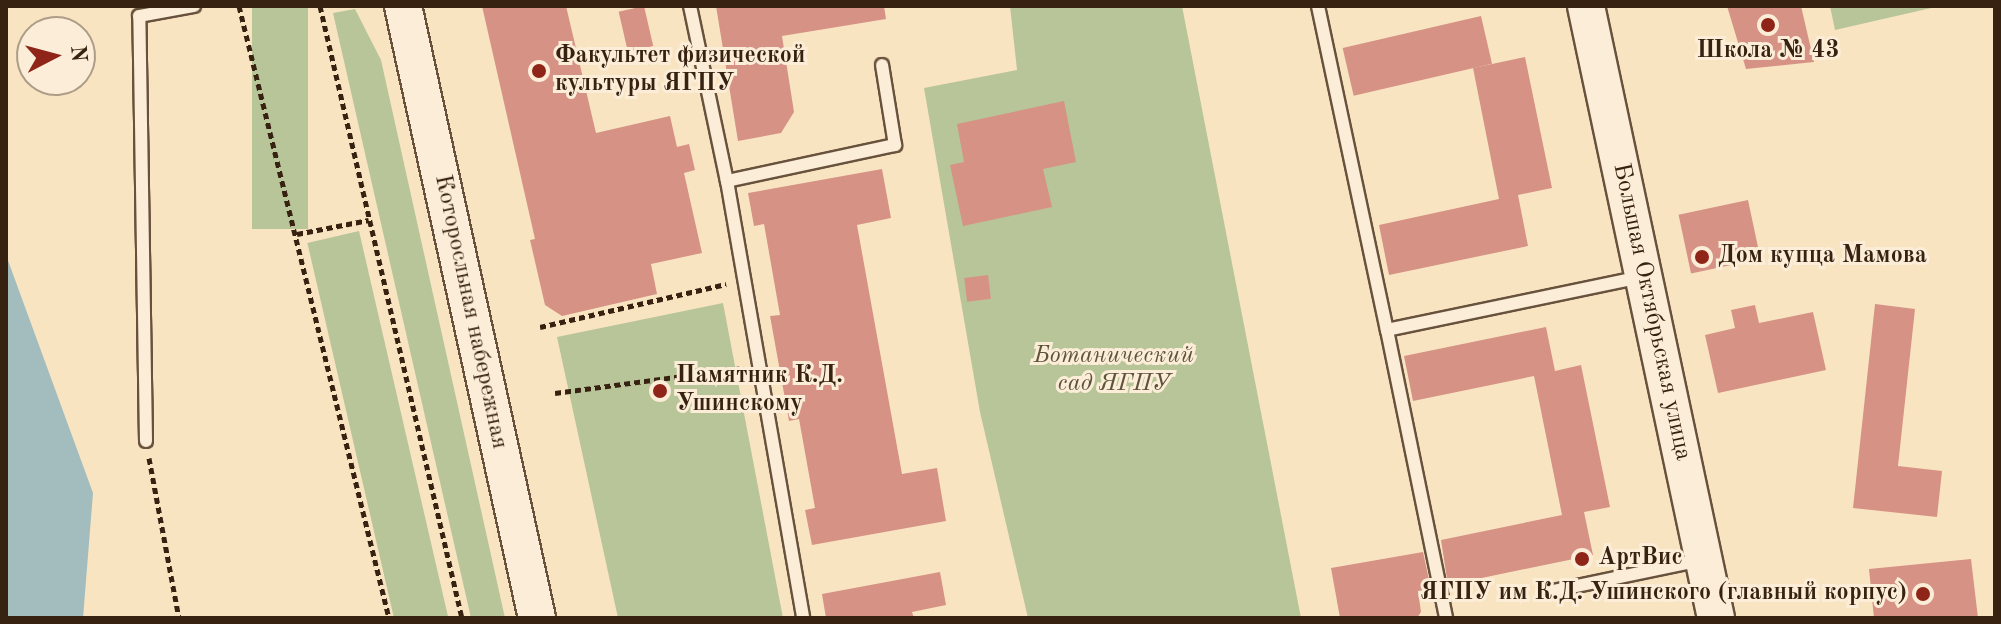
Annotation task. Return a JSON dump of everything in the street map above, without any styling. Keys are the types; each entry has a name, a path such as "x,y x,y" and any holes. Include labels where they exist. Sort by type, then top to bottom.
{"main road":[{"name":"Которосльная набережная","path":"403,6 537,618"},
{"name":"Большая Октябрьская улица","path":"1586,6 1716,618"}],"lane":[{"path":"146,441 139,16 194,6"},
{"path":"690,6 727,181 803,618"},
{"path":"1318,6 1446,618"},
{"path":"727,181 895,145 882,65"},
{"path":"1387,330 1644,276"},
{"path":"1548,592 1704,559"}],"path":[{"path":"239,6 389,618"},
{"path":"320,6 462,618"},
{"path":"297,234 369,220"},
{"path":"540,327 745,280"},
{"path":"555,393 760,366"},
{"path":"146,441 179,618"}],"green space":[{"path":"252,6 308,6 308,229 252,229"},
{"name":"Ботанический сад ЯГПУ","path":"1010,6 1182,6 1301,618 1028,618 980,412 924,88 1017,70"},
{"path":"1830,6 1940,6 1835,30"},
{"path":"355,9 381,60 505,618 471,618 333,13"},
{"path":"359,231 448,618 394,618 307,243"},
{"path":"723,303 783,618 618,618 557,337"}],"water":[{"path":"6,255 93,493 83,618 6,618"}],"building":[{"path":"482,6 566,6 596,133 670,116 677,147 689,144 695,170 684,173 702,253 651,264 657,294 562,316 545,305 530,240 535,239"},
{"path":"644,6 653,46 628,52 619,12"},
{"path":"716,6 884,6 886,19 782,36 794,112 781,133 738,141"},
{"name":"Школа № 43","path":"1727,6 1801,6 1814,62 1746,69"},
{"path":"1481,16 1492,64 1354,96 1343,48"},
{"path":"1525,57 1552,188 1518,195 1528,246 1389,275 1379,225 1499,199 1473,68"},
{"path":"1064,101 1076,162 1043,169 1052,207 963,226 950,165 964,162 957,124"},
{"path":"882,169 891,218 857,225 902,474 937,468 946,521 812,545 805,510 815,508 799,419 789,421 770,316 780,315 764,224 754,226 748,193"},
{"path":"1748,200 1760,259 1691,273 1679,215"},
{"path":"988,275 991,299 967,302 964,278"},
{"path":"1875,304 1915,309 1898,466 1942,471 1937,517 1853,508"},
{"path":"1755,305 1759,323 1813,312 1826,370 1718,393 1705,335 1735,328 1731,310"},
{"path":"1546,327 1555,371 1581,365 1610,507 1584,512 1593,555 1448,585 1441,540 1562,515 1534,376 1413,401 1404,356"},
{"path":"1423,552 1431,589 1418,591 1421,612 1417,618 1340,618 1331,568"},
{"name":"ЯГПУ им К.Д. Ушинского (главный корпус)","path":"1971,559 1978,618 1874,618 1869,569"},
{"path":"940,572 946,605 912,612 914,618 826,618 822,594"}],"place":[{"name":"Школа № 43","path":"1768,25"},
{"name":"Факультет физической культуры ЯГПУ","path":"539,71"},
{"name":"Дом купца Мамова","path":"1702,257"},
{"name":"Памятник К.Д. Ушинскому","path":"660,391"},
{"name":"АртВис","path":"1582,559"},
{"name":"ЯГПУ им К.Д. Ушинского (главный корпус)","path":"1923,594"}]}
